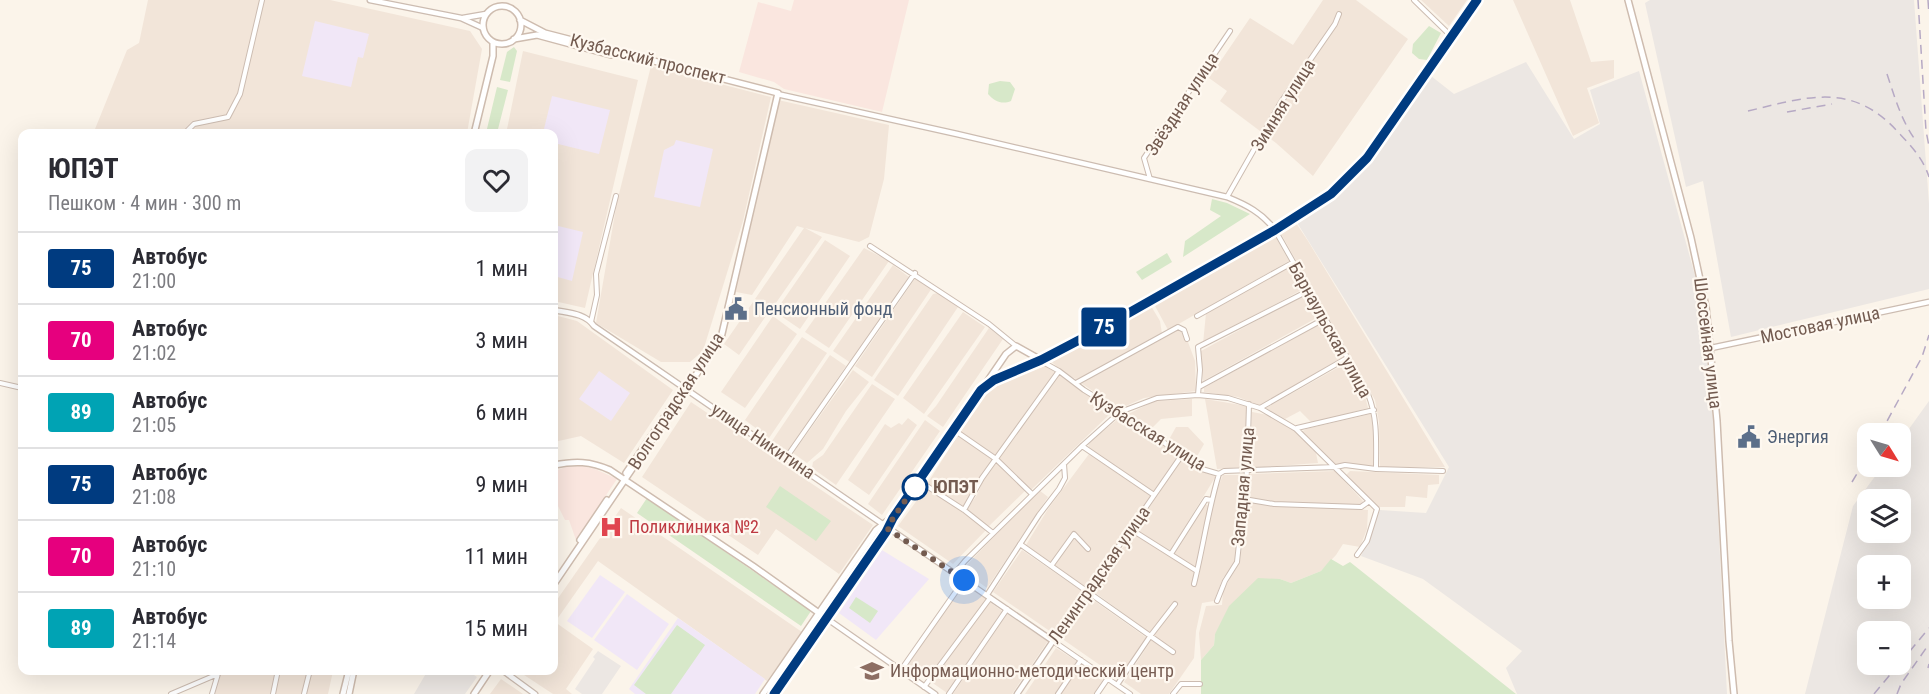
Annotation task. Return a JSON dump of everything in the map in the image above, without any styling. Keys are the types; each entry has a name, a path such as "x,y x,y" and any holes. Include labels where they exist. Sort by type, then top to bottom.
{"main road":[{"path":"981,390 1006,374 1041,360 1318,204 1359,168 1415,92 1477,0"},
{"name":"Шоссейная улица","path":"1628,0 1698,268 1711,348 1718,421 1729,641 1734,694"},
{"path":"514,39 519,31 518,14 508,6 496,6 486,14 483,28 487,37 493,42 502,44 514,39 537,35 776,93"},
{"name":"Кузбасский проспект","path":"520,20 545,33 776,93"},
{"path":"477,129 493,56 493,42"},
{"path":"477,129 491,70 502,44"},
{"name":"Волгоградская улица","path":"558,578 715,347 723,331 776,93"},
{"path":"774,694 1006,354 1016,346 1041,360"},
{"path":"1030,365 1033,360 1032,354"},
{"path":"997,367 1000,373 1006,374"},
{"path":"558,466 573,461 597,464 826,619"},
{"path":"558,572 623,480"},
{"path":"763,694 881,523 893,518"},
{"path":"344,694 348,675"},
{"path":"349,694 353,675"},
{"path":"476,694 489,675"}],"street":[{"path":"189,129 194,124 228,117 240,94 262,0"},
{"path":"370,0 461,18 483,28"},
{"path":"1414,0 1452,37"},
{"path":"461,18 486,14"},
{"name":"Зимняя улица","path":"1227,197 1281,102 1335,24 1339,14"},
{"name":"Звёздная улица","path":"1150,180 1144,158 1230,31"},
{"path":"776,93 1227,197 1254,209 1268,220 1275,230"},
{"path":"591,322 597,295 596,274 616,196"},
{"name":"Барнаульская улица","path":"1275,230 1368,394 1374,410 1376,425 1376,469"},
{"path":"870,246 915,273 989,324 1016,346"},
{"path":"1197,315 1292,263"},
{"path":"786,458 915,273"},
{"path":"1198,395 1198,347 1308,291"},
{"name":"Мостовая улица","path":"1711,348 1929,302"},
{"name":"улица Никитина","path":"558,311 580,315 591,322 888,529"},
{"path":"1199,387 1324,319"},
{"path":"1076,383 1178,327 1184,330 1187,339"},
{"name":"Западная улица","path":"1260,408 1347,358"},
{"name":"Кузбасская улица","path":"1041,360 1202,469 1219,474 1224,471 1345,465 1376,469 1443,471"},
{"path":"964,510 982,478 1059,371"},
{"path":"0,383 18,387"},
{"path":"955,573 1032,494 1120,412 1157,398 1198,395 1228,398 1260,408 1296,429 1335,467 1377,510 1367,541 1357,555"},
{"name":"Западная улица","path":"1217,601 1225,581 1237,562 1247,471 1249,404"},
{"path":"1296,429 1374,410"},
{"path":"954,430 996,459 1032,494"},
{"path":"1082,446 1154,495"},
{"name":"Ленинградская улица","path":"1017,694 1182,456"},
{"path":"924,687 988,597 1039,515 1059,489 1065,478 1064,463"},
{"path":"1194,584 1206,534 1211,500 1219,474"},
{"path":"919,481 964,510 993,533"},
{"path":"1171,554 1206,499 1211,500"},
{"path":"1244,499 1274,504 1361,507 1368,501"},
{"path":"888,529 1130,694"},
{"path":"1132,530 1197,571"},
{"path":"1051,566 1074,534 1088,549"},
{"path":"1020,544 1173,652"},
{"path":"901,670 964,580"},
{"path":"1117,686 1150,635 1175,604"},
{"path":"949,694 1007,609"},
{"path":"826,619 936,694"},
{"path":"1058,694 1081,660"},
{"path":"171,694 216,675"},
{"path":"212,694 218,675"},
{"path":"273,694 277,675"},
{"path":"304,694 309,675"},
{"path":"509,675 535,694"},
{"path":"1097,694 1108,678"},
{"path":"1173,694 1181,684 1200,684"}],"shaded area":[{"path":"148,0 330,0 470,31 482,49 468,129 95,129 127,50 139,43"},
{"path":"794,0 909,0 882,112 784,89 774,82 739,72 758,2 791,11"},
{"path":"1323,0 1356,0 1408,39 1313,176 1276,143 1220,101 1227,91 1209,78 1250,18 1293,45"},
{"path":"1421,0 1467,0 1449,26"},
{"path":"1513,0 1570,0 1591,62 1614,60 1614,78 1587,88 1599,123 1573,136"},
{"path":"1650,0 1914,0 1929,204 1929,289 1731,337 1703,181 1686,187 1645,3"},
{"path":"315,21 369,34 363,58 358,57 351,87 302,76"},
{"path":"523,51 638,80 585,308 558,302 558,129 507,129"},
{"path":"1526,62 1574,139 1600,124 1590,90 1639,71 1697,283 1702,313 1713,418 1727,694 1517,694 1506,668 1522,651 1423,579 1361,556 1380,510 1426,513 1449,467 1296,221 1349,182 1366,164 1431,76 1454,94"},
{"path":"651,66 771,97 743,221 703,351 690,362 661,362 596,323 617,202"},
{"path":"552,96 610,110 599,154 558,144 558,129 544,129"},
{"path":"778,100 889,125 884,179 869,237 859,242 805,228 822,237 771,310 755,299 804,228 797,226 752,295 736,292"},
{"path":"676,140 713,149 700,207 654,197 664,150 674,145"},
{"path":"1296,223 1445,467 1380,467 1379,422 1375,400 1280,232"},
{"path":"558,226 583,232 572,281 558,277"},
{"path":"1275,236 1289,261 1168,330 1154,304"},
{"path":"825,240 850,256 800,329 775,312"},
{"path":"864,248 889,261 829,348 805,332"},
{"path":"1291,264 1305,288 1203,344 1206,313"},
{"path":"893,265 909,277 851,363 833,351"},
{"path":"916,277 932,288 872,377 855,366"},
{"path":"938,293 958,307 898,396 874,380 933,294"},
{"path":"1307,293 1320,316 1203,381 1201,351"},
{"path":"753,302 768,313 739,355 724,344"},
{"path":"1151,306 1160,321 1162,334 1078,380 1062,372 1052,362"},
{"path":"963,312 985,327 924,414 903,398"},
{"path":"558,316 577,321 673,390 624,463 581,436 558,441"},
{"path":"773,316 797,334 745,408 721,392"},
{"path":"1323,322 1343,357 1260,406 1238,397 1204,392 1204,388"},
{"path":"989,328 1003,339 943,427 927,416"},
{"path":"1178,328 1182,330 1195,361 1196,391 1144,398 1119,409 1081,383"},
{"path":"802,337 827,353 769,438 745,420"},
{"path":"830,355 846,366 788,452 772,441"},
{"path":"1346,363 1364,392 1368,408 1312,423 1300,411 1285,419 1266,408"},
{"path":"1045,366 1056,373 996,457 959,431 994,384"},
{"path":"853,370 869,382 846,411 823,449 807,463 793,453"},
{"path":"599,371 630,393 611,421 579,399"},
{"path":"1059,374 1112,412 1031,490 999,459"},
{"path":"872,384 895,399 836,485 812,468 813,462 823,455"},
{"path":"1192,399 1192,416 1161,419 1149,431 1128,414 1155,401"},
{"path":"1205,399 1247,406 1244,467 1217,469"},
{"path":"1929,401 1929,694 1805,694 1853,506 1857,501 1857,543 1911,543 1911,489 1866,489 1875,477 1911,477 1911,426"},
{"path":"691,402 873,525 839,574 776,529 758,555 642,477"},
{"path":"1252,412 1268,415 1297,432 1316,453 1318,463 1250,468"},
{"path":"1371,414 1373,466 1333,464 1301,432 1306,429"},
{"path":"1122,416 1179,456 1154,492 1089,449 1088,443"},
{"path":"908,418 917,425 869,495 848,480 885,424 891,428 899,423 902,425"},
{"path":"925,420 940,431 882,515 868,504"},
{"path":"1176,427 1188,427 1204,444 1195,460 1167,443"},
{"path":"958,435 994,459 963,507 927,484"},
{"path":"1089,454 1151,496 1087,588 1026,545 1048,509"},
{"path":"1182,459 1199,471 1216,476 1170,551 1135,529"},
{"path":"997,462 1026,490 988,527 967,509"},
{"path":"582,466 595,469 617,479 576,540 569,520 565,520 558,506 558,470"},
{"path":"1335,471 1363,501 1362,505 1278,502 1247,498 1249,474"},
{"path":"1350,471 1439,475 1439,484 1428,485 1427,498 1406,496 1405,507 1378,507 1346,475"},
{"path":"1223,475 1243,475 1235,563 1223,578 1214,601 1202,603 1196,631 1194,658 1169,694 1141,694 1124,682 1154,636 1093,591 1133,533 1198,573 1213,499"},
{"path":"926,488 962,511 986,530 953,564 898,526"},
{"path":"1039,490 1048,497 987,588 962,570"},
{"path":"1247,503 1368,510 1367,529 1360,547 1343,544 1321,571 1291,583 1280,579 1215,634 1214,645 1201,660 1199,633 1206,606 1222,605 1223,591 1240,561"},
{"path":"1204,504 1209,506 1196,568 1173,553"},
{"path":"621,508 802,632 767,681 598,561 558,618 558,598"},
{"path":"882,550 929,579 876,640 839,613"},
{"path":"1022,550 1083,592 1054,634 993,592"},
{"path":"600,575 625,592 592,638 567,621"},
{"path":"964,583 1002,611 947,693 907,665"},
{"path":"627,594 669,624 637,670 594,640"},
{"path":"1089,597 1147,638 1120,679 1061,638"},
{"path":"1007,614 1048,641 1012,694 953,694"},
{"path":"678,618 765,679 755,694 635,694 629,689"},
{"path":"558,624 593,649 566,689 572,694 553,694 524,675 558,675"},
{"path":"1056,648 1078,662 1056,694 1025,694"},
{"path":"598,651 621,666 602,694 582,694 575,689"},
{"path":"1080,664 1103,680 1094,694 1060,694"},
{"path":"220,675 332,675 328,694 215,694"},
{"path":"425,675 474,675 477,677 465,694 414,694"},
{"path":"501,679 523,694 490,694"}],"green space":[{"path":"1429,26 1441,33 1427,60 1419,59 1412,53 1413,44"},
{"path":"514,47 517,51 510,82 500,80 507,52"},
{"path":"1000,81 1010,82 1015,89 1011,101 998,102 988,94 989,84"},
{"path":"497,87 508,90 498,129 487,129"},
{"path":"1212,199 1250,214 1183,257 1185,241 1221,216 1210,210"},
{"path":"1167,253 1172,262 1142,280 1136,272"},
{"path":"780,486 831,521 816,541 766,507"},
{"path":"647,498 811,611 801,626 637,513"},
{"path":"1331,559 1343,566 1350,562 1516,694 1201,694 1201,660 1214,645 1215,634 1229,606 1258,578 1280,579 1291,583 1321,571"},
{"path":"856,597 878,611 870,623 849,608"},
{"path":"677,625 705,645 671,694 646,694 634,685"}],"railway":[{"path":"1918,0 1926,131 1929,146"},
{"path":"1928,0 1929,15"},
{"path":"1887,74 1902,117 1916,141"},
{"path":"1748,111 1790,101 1828,97 1846,99 1863,105 1881,116 1898,132 1920,158 1929,177"},
{"path":"1787,112 1832,104"},
{"path":"1886,423 1922,357 1929,335"},
{"path":"1852,482 1857,474"},
{"path":"1911,650 1929,628"},
{"path":"1897,694 1901,684 1929,644"},
{"path":"1928,668 1929,664"},
{"path":"1874,694 1890,675"}],"bus line":[{"name":"75","path":"774,694 981,390 994,380 1041,360 1104,327 1275,230 1331,194 1367,158 1477,0"}],"place":[{"name":"Пенсионный фонд","path":"736,309"},
{"name":"Энергия","path":"1749,437"},
{"name":"ЮПЭТ","path":"915,487"},
{"name":"Поликлиника №2","path":"611,527"},
{"name":"Информационно-методический центр","path":"872,671"}],"route":[{"path":"915,487 919,481 888,529 964,580"}]}
